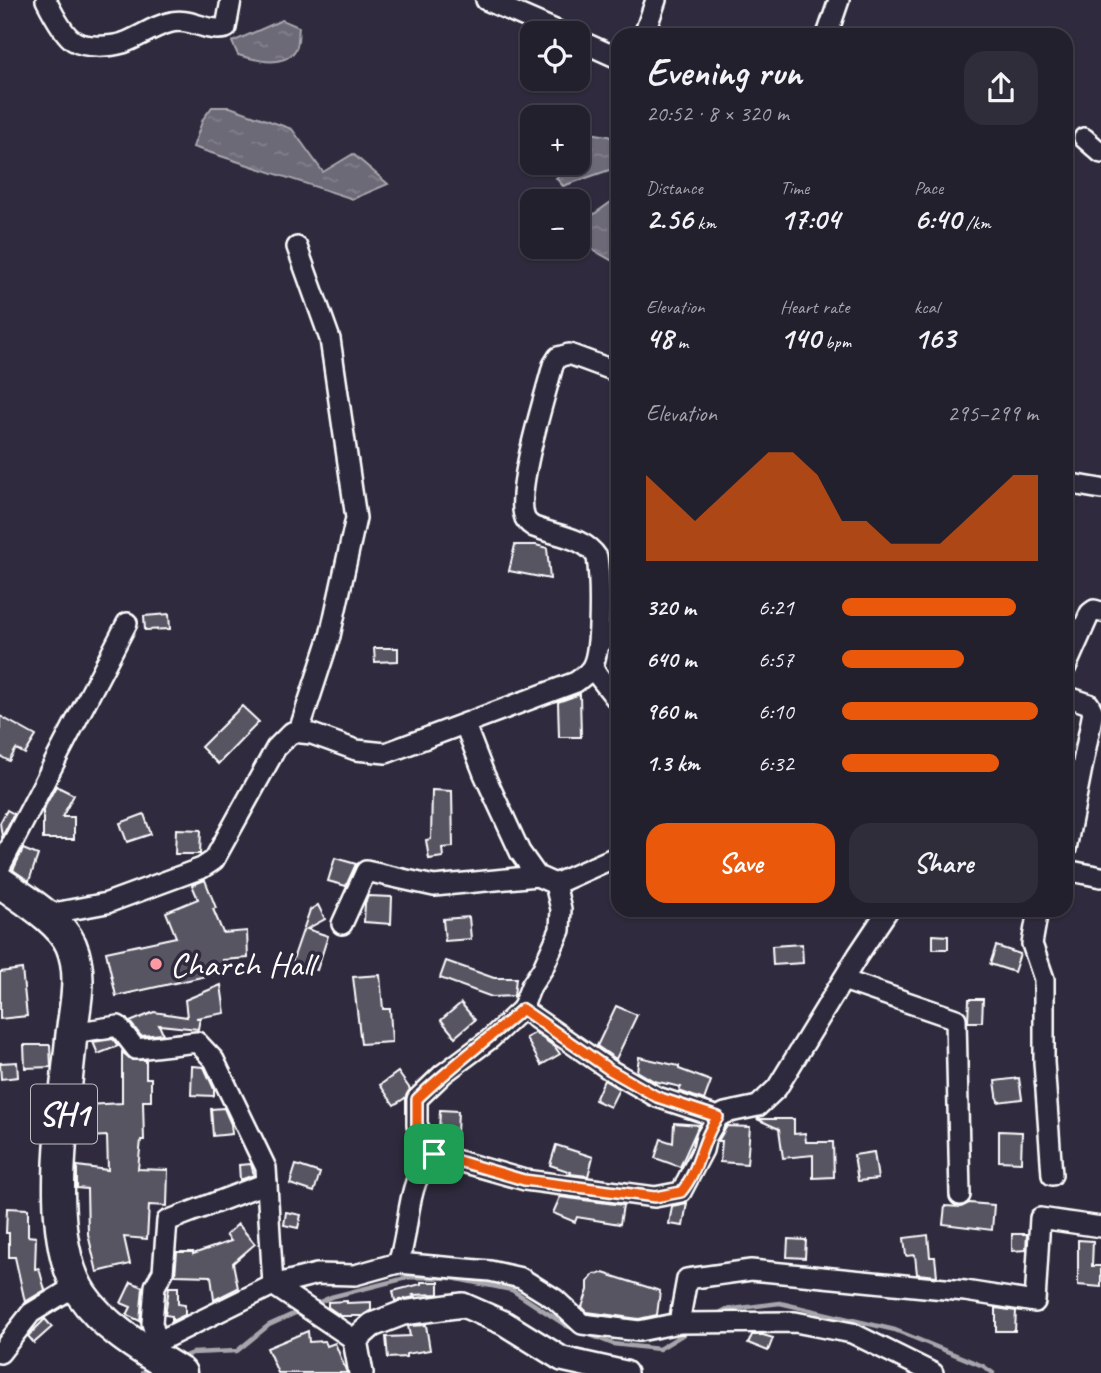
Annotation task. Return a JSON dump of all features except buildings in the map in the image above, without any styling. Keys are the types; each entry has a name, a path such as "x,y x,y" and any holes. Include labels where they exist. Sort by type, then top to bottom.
{"main road":[{"name":"SH1","path":"0,882 57,925 71,944 78,970 78,998 72,1032 59,1201 69,1266 81,1293 97,1313 150,1345 181,1373"}],"street":[{"path":"46,0 74,41 94,46 121,44 169,22 184,21 213,31 226,28 231,0"},
{"path":"485,0 534,21"},
{"path":"646,28 656,0"},
{"path":"829,28 839,0"},
{"path":"590,45 611,55"},
{"path":"1084,138 1101,153"},
{"path":"297,247 330,339 356,519 330,636 299,731"},
{"path":"43,915 107,903 202,868 214,860 276,748 292,732 299,731 356,750 386,753 576,682 592,668 598,644 597,557 594,552 576,541 531,525 523,514 523,491 550,378 558,357 569,354 611,369"},
{"path":"1073,484 1101,489"},
{"path":"1073,651 1090,613 1094,610 1101,612"},
{"path":"0,867 127,623"},
{"path":"598,644 611,634"},
{"path":"592,668 611,692"},
{"path":"1073,698 1090,704 1093,712 1073,813"},
{"path":"465,724 484,774 520,852 546,880 561,909 560,930 522,1009 417,1099 417,1125 434,1154 524,1180 655,1197 676,1194 686,1186 703,1150 706,1137 718,1117 725,1113 758,1107 777,1088 884,917"},
{"path":"342,924 366,871 434,886 546,880 611,858"},
{"path":"1073,871 1101,877"},
{"path":"1037,917 1032,944 1044,979 1044,1062 1052,1175"},
{"path":"843,980 956,1019 960,1195"},
{"path":"522,1009 610,1070 657,1097 718,1117"},
{"path":"72,1032 118,1026 136,1049 197,1042 214,1060 267,1168 274,1284"},
{"path":"398,1263 405,1246 408,1215 416,1181 434,1154"},
{"path":"150,1345 155,1286 163,1272 167,1221 268,1183"},
{"path":"679,1323 687,1279 751,1270 965,1291 1035,1302 1040,1218 1101,1227"},
{"path":"150,1345 274,1284 317,1274 355,1275 398,1263 490,1271 521,1278 555,1299 582,1324 639,1331 679,1323 795,1322 852,1333 933,1373"},
{"path":"0,1353 31,1313 77,1284"},
{"path":"274,1284 355,1340 361,1373"},
{"path":"355,1340 372,1325 403,1313 463,1305 504,1323 562,1359 625,1373"}],"water":[{"path":"282,20 299,27 297,47 291,55 277,61 269,61 238,55 232,42"},
{"path":"212,107 230,107 292,129 323,172 353,154 388,184 353,199 193,147 203,119"},
{"path":"590,133 611,138 611,169 563,186 556,178 560,175 590,175"},
{"path":"611,202 611,260 590,248 590,217"}],"waterway":[{"path":"313,1305 331,1297 410,1277 452,1278 512,1290 567,1326 613,1344 659,1349 692,1329"},
{"path":"714,1316 725,1310 780,1303 895,1330 983,1366 993,1373"},
{"path":"180,1358 192,1353 237,1351 269,1325 302,1310"},
{"path":"142,1373 153,1369"}],"place":[{"name":"Charch Hall","path":"156,964"}],"route":[{"path":"522,1009 610,1070 657,1097 718,1117 706,1137 703,1150 686,1186 676,1194 655,1197 524,1180 434,1154 417,1125 417,1099 522,1009"}]}
